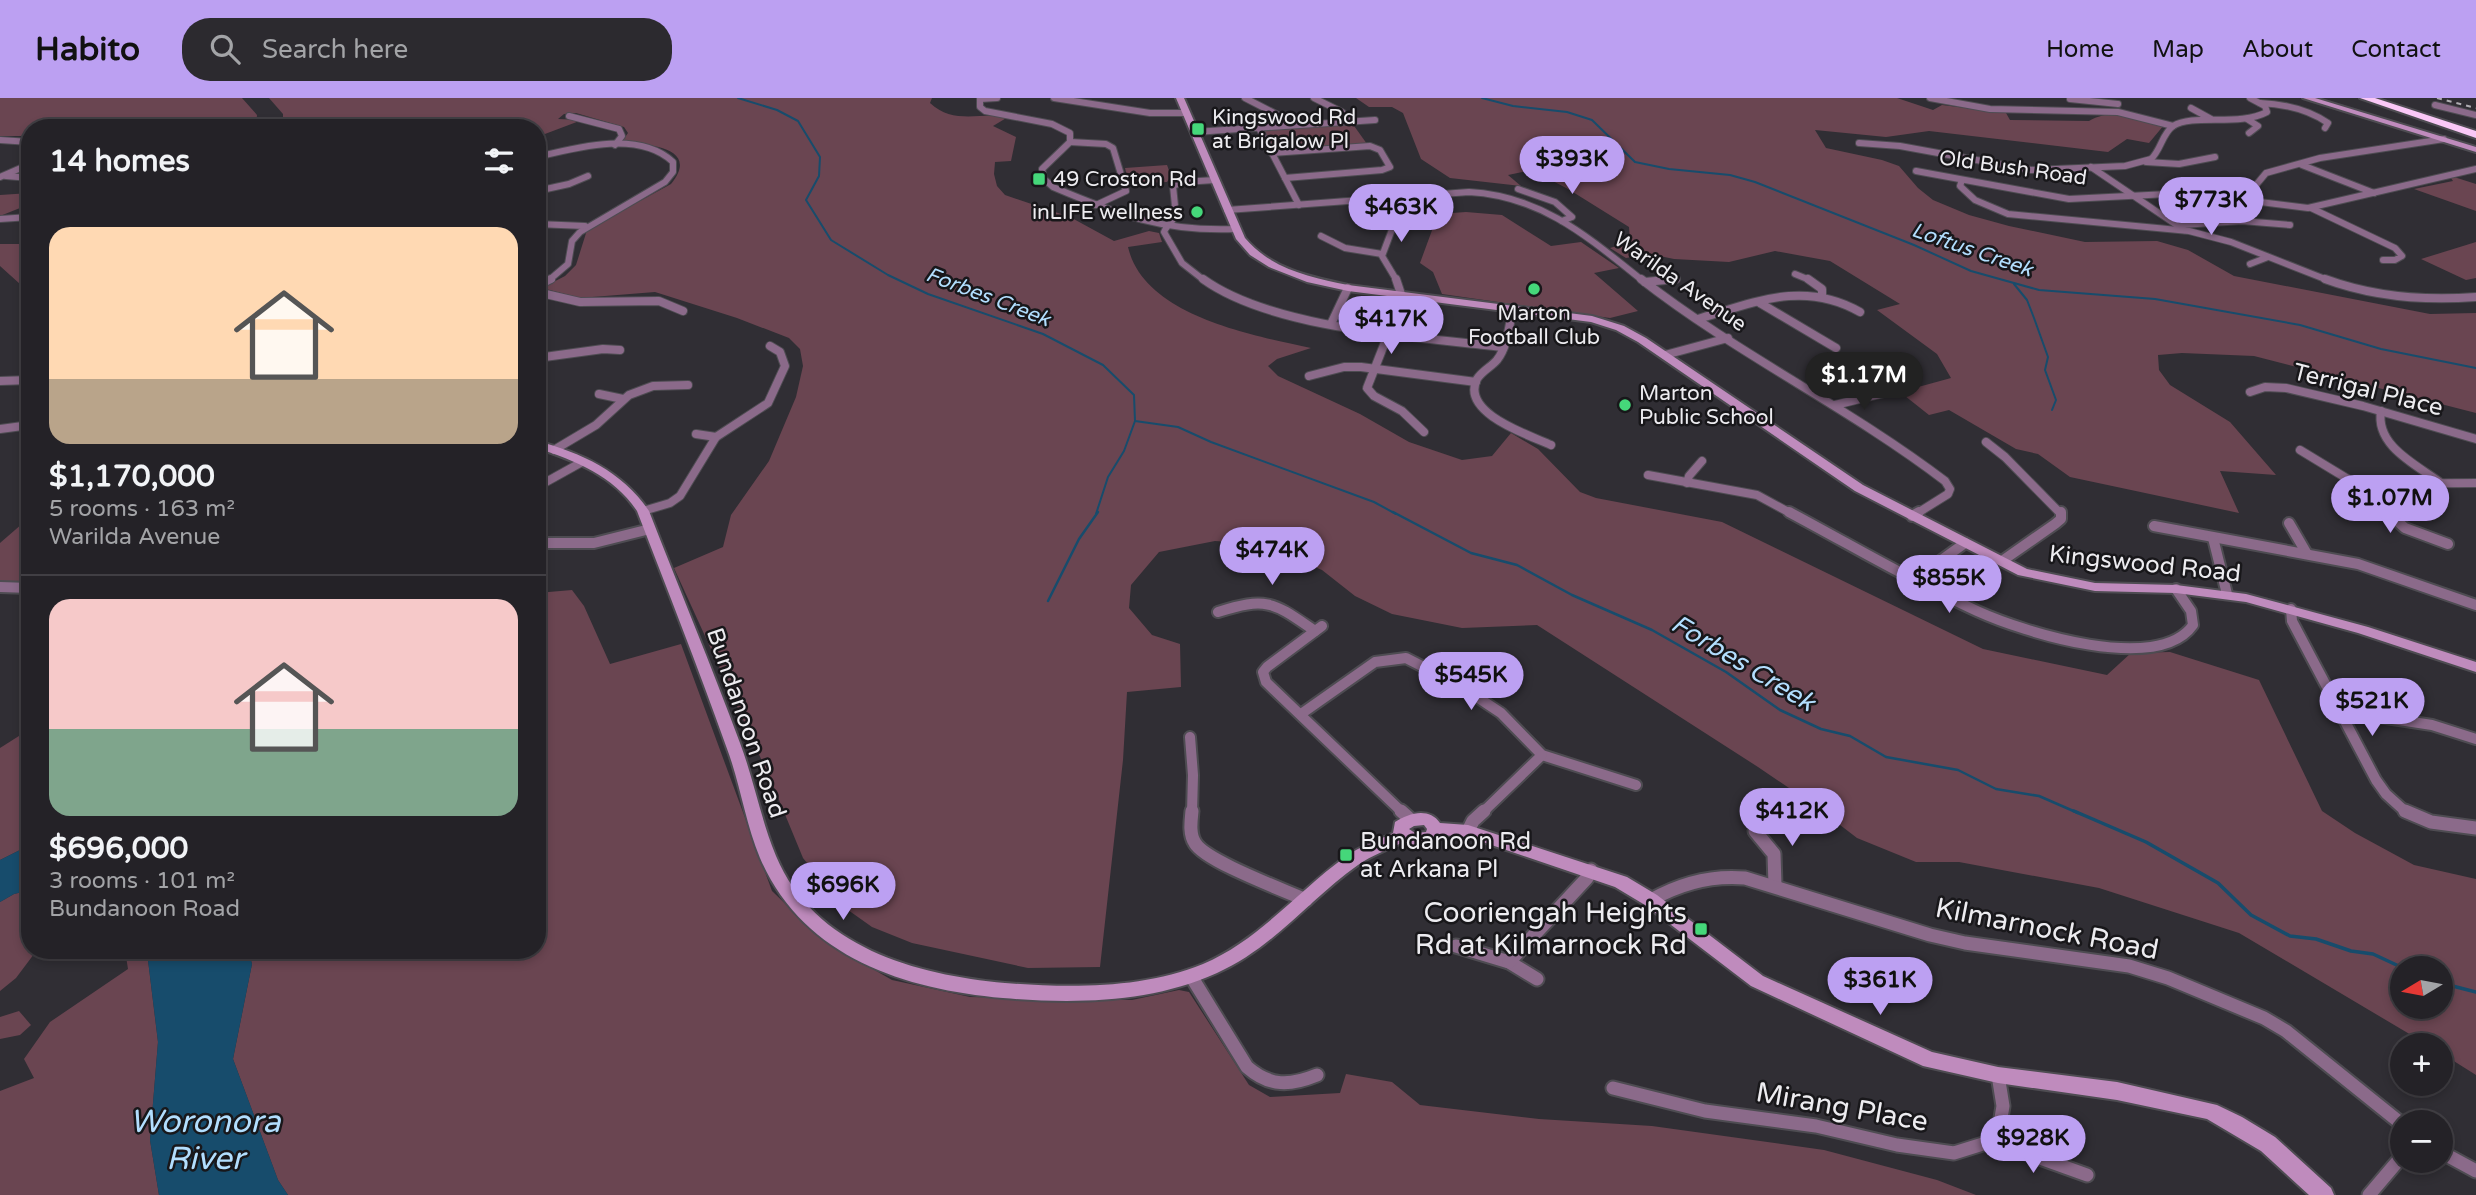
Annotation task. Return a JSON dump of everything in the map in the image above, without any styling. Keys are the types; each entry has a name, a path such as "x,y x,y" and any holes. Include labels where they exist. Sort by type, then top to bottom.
{"highway":[{"path":"2365,98 2476,133"},
{"path":"2374,98 2476,133"}],"street":[{"path":"997,98 980,98 980,107 985,111 1066,129 1071,135 1070,142 1045,163 1042,176 1053,187 1135,221 1166,228 1236,229"},
{"path":"1054,98 1150,113 1186,113"},
{"name":"Kingswood Road","path":"1180,98 1236,229 1250,250 1272,265 1307,279 1348,288 1602,321 1632,334 1859,488 2001,561 2034,575 2086,586 2176,589 2227,594 2291,609 2476,667"},
{"path":"1245,98 1280,116 1289,125"},
{"path":"1314,98 1342,112 1350,121"},
{"path":"1930,98 1990,109 2118,105"},
{"path":"2250,98 2320,118 2328,123 2325,128"},
{"path":"2307,98 2476,150"},
{"path":"1110,107 1121,99"},
{"path":"2070,99 2118,105 2173,126 2259,117 2267,112 2260,103"},
{"path":"2435,105 2476,116"},
{"path":"2191,108 2213,120"},
{"path":"569,116 619,129 622,134 615,145"},
{"path":"2247,119 2258,126 2249,133"},
{"path":"1195,132 1375,120"},
{"path":"2146,162 2156,157 2166,132 2173,126"},
{"path":"1259,128 1299,205"},
{"path":"2206,195 2212,190 2256,185 2266,173 2320,158 2444,139"},
{"path":"0,140 21,141"},
{"path":"1070,142 1106,144 1113,148 1126,191 1096,205"},
{"path":"1859,143 1893,144 1966,154 2024,169 2146,162 2179,164 2215,157"},
{"path":"546,155 573,148 615,145 659,152 671,160 674,172 659,188 585,226 573,238 573,256 569,264 546,283"},
{"path":"1272,153 1370,146 1380,150 1391,167 1285,178"},
{"path":"2047,162 2057,169"},
{"path":"2302,165 2374,193"},
{"path":"2091,167 2181,228 2242,221 2290,225"},
{"path":"1,174 21,168"},
{"name":"Old Bush Road","path":"1916,171 2069,199 2179,193 2311,208 2476,169"},
{"path":"1,174 21,177"},
{"path":"546,189 588,176"},
{"path":"1215,180 1182,182 1173,186 1176,216 1164,235 1175,257 1194,275 1217,290 1281,314 1331,324 1503,347"},
{"path":"1962,180 1964,192 1990,208 2008,214 2181,228 2212,236 2365,290 2433,300 2476,297"},
{"path":"1518,189 1543,196 1562,206 1572,217 1562,221"},
{"name":"Warilda Avenue","path":"1227,210 1469,192 1504,196 1531,204 1562,221 1698,319 1835,405 1948,484 1948,494 1912,516"},
{"path":"1382,254 1396,219 1385,198"},
{"path":"2311,208 2395,247 2402,256 2395,260 2383,260"},
{"path":"0,219 21,218"},
{"path":"546,224 585,226"},
{"path":"1321,236 1345,248 1382,254"},
{"path":"1382,254 1401,288 1401,294"},
{"path":"2250,264 2268,257"},
{"path":"1795,274 1816,283 1822,289 1822,295"},
{"path":"1645,282 1676,279"},
{"path":"1331,324 1348,288"},
{"path":"546,292 580,302 655,300 676,305 683,311"},
{"path":"1698,319 1796,294 1822,295 1842,301 1860,312"},
{"path":"1760,303 1836,348"},
{"path":"1513,308 1503,347 1497,360 1476,382 1475,397 1489,415 1551,445"},
{"path":"1389,332 1368,390 1402,411 1424,432"},
{"path":"1664,355 1728,338"},
{"path":"643,511 670,503 680,496 716,437 761,409 771,398 785,366 780,352 770,346"},
{"path":"546,357 603,349 620,350"},
{"path":"1309,376 1344,368 1376,368 1476,382"},
{"path":"0,381 21,380"},
{"path":"554,450 604,419 622,399 653,386 688,385"},
{"name":"Terrigal Place","path":"2250,392 2265,387 2286,388 2381,411 2476,439"},
{"path":"1835,405 1888,392"},
{"path":"599,394 622,399"},
{"path":"2381,411 2378,418 2388,441 2400,454 2441,483"},
{"path":"0,429 21,426"},
{"path":"696,434 716,437"},
{"path":"1986,442 2062,512 2061,519 2055,524 2001,561"},
{"name":"Bundanoon Road","path":"546,447 582,462 624,485 634,495 643,511 737,755 768,857 798,906 828,934 862,955 898,971 969,988 1096,992 1140,988 1191,976 1253,946 1353,860 1403,835"},
{"path":"2300,450 2356,484 2405,528 2448,544"},
{"path":"1687,483 1689,476 1702,461"},
{"path":"546,482 582,462"},
{"path":"1648,475 1757,495 1978,612 2012,626 2061,639 2124,648 2153,648 2186,635 2193,625 2191,611 2176,589"},
{"path":"2356,484 2476,483"},
{"path":"2289,523 2307,554"},
{"path":"2154,526 2358,564 2476,605"},
{"path":"546,543 594,543 650,529"},
{"path":"2213,538 2227,594"},
{"path":"1915,579 1965,543"},
{"path":"0,587 21,588"},
{"path":"1219,612 1253,601 1272,603 1318,629 1271,662 1264,672 1266,682 1411,820"},
{"path":"2291,609 2292,621 2376,780 2396,806 2413,817 2431,823 2476,828"},
{"path":"1301,714 1375,662 1406,658 1459,685 1501,713 1542,755 1636,785"},
{"path":"2340,710 2432,724 2476,739"},
{"path":"1190,737 1193,775 1191,828 1195,844 1217,860 1306,900"},
{"path":"1468,831 1473,821 1542,755"},
{"path":"1424,819 1430,821 1435,829 1434,834 1425,839 1412,840 1403,835 1401,826 1411,820 1424,819"},
{"path":"1435,829 1468,831 1621,882 1651,900 1744,973 1771,989 1930,1060 1998,1075 2117,1091 2210,1111 2268,1144 2324,1195"},
{"path":"1755,831 1775,852 1778,867 1775,885"},
{"path":"1509,962 1587,878 1591,870"},
{"name":"Kilmarnock Road","path":"1651,900 1672,888 1714,876 1745,877 1930,935 1965,943 2129,966 2168,978 2275,1024 2303,1042 2390,1114"},
{"path":"1456,946 1509,962 1537,979"},
{"path":"1191,976 1247,1067 1258,1078 1287,1086 1318,1075"},
{"path":"1998,1075 2004,1115 1998,1136 2026,1153 2088,1175"},
{"name":"Mirang Place","path":"1613,1088 1705,1111 1816,1126 1897,1145 1954,1153 1986,1143 1998,1136"},
{"path":"2453,1159 2476,1171"},
{"path":"2369,1195 2390,1170"}],"shaded area":[{"path":"0,98 242,98 257,115 257,119 21,119 21,136 0,136"},
{"path":"269,98 932,98 930,103 948,114 1008,117 993,126 1016,137 1011,161 995,162 997,186 1005,195 1070,217 1114,241 1149,231 1159,233 1162,242 1128,247 1138,271 1155,290 1177,306 1231,329 1311,348 1277,359 1268,366 1278,376 1360,414 1409,442 1462,460 1492,456 1511,433 1538,449 1580,492 1596,498 1722,522 1983,649 2107,675 2131,653 2170,652 2259,680 2322,811 2355,833 2414,865 2476,879 2476,1075 2453,1061 2453,1033 2408,1033 2239,933 2099,888 1959,862 1916,862 1857,838 1758,767 1537,625 1462,628 1392,614 1355,596 1322,570 1259,544 1215,541 1159,552 1131,585 1129,608 1152,635 1180,644 1181,687 1127,692 1123,760 1100,967 1028,968 912,943 872,927 841,905 803,858 772,783 674,568 723,547 731,515 769,461 796,397 803,366 800,349 789,338 655,292 580,298 546,289 546,286 565,276 576,265 587,230 671,184 679,172 680,162 667,150 621,143 628,133 624,127 576,113 564,114 558,119 582,120 546,134 546,119 283,119 283,114"},
{"path":"1356,98 1897,98 1933,110 1942,105 2006,113 2010,120 2089,121 2117,114 2145,119 2164,125 2149,143 2127,139 2108,152 1929,131 1886,137 1815,130 1826,148 1899,166 1918,188 1933,200 1969,215 2085,242 2157,241 2188,250 2234,276 2430,314 2476,313 2476,413 2254,356 2182,353 2158,355 2159,370 2170,385 2230,422 2276,475 2220,471 2239,513 2070,477 2038,454 2016,449 1949,410 1929,415 1900,392 1951,378 1937,354 1877,310 1900,304 1830,261 1775,251 1729,262 1674,259 1650,254 1626,258 1610,248 1630,242 1629,227 1568,189 1532,170 1508,175 1521,186 1450,178 1421,159 1403,113 1392,107 1369,107"},
{"path":"1352,123 1367,144 1274,151 1262,129"},
{"path":"1167,165 1171,176 1167,182 1129,184 1125,168"},
{"path":"2451,178 2476,184 2476,211 2414,189 2453,181"},
{"path":"21,194 21,208 0,216 0,195"},
{"path":"1466,212 1502,215 1551,246 1581,242 1619,268 1594,273 1638,311 1610,318 1442,294 1433,272 1420,263 1438,214"},
{"path":"2476,242 2476,278 2466,280 2421,259"},
{"path":"0,244 20,244 21,285 0,266"},
{"path":"21,525 21,582 0,581 0,543"},
{"path":"572,590 584,606 610,664 681,644 772,891 824,941 892,980 970,997 1132,1000 1179,990 1189,992 1249,1085 1270,1097 1340,1093 1346,1074 1392,1082 1420,1105 1539,1119 1652,1126 1824,1150 1937,1180 1976,1195 288,1195 278,1180 233,1059 252,964 251,959 546,959 546,592"},
{"path":"21,735 21,850 0,860 0,748"},
{"path":"21,892 21,959 30,959 16,978 0,991 0,902"},
{"path":"126,959 148,959 158,1042 150,1140 159,1195 0,1195 0,1091 34,1078 24,1059 50,1022 128,969"},
{"path":"19,1011 31,1025 20,1035 0,1039 0,1017"}],"water":[{"path":"21,850 21,892 0,902 0,860"},
{"name":"Woronora River","path":"251,959 252,964 233,1059 278,1180 288,1195 159,1195 150,1140 158,1042 148,960"}],"waterway":[{"name":"Forbes Creek","path":"738,98 777,110 798,121 820,157 819,176 806,200 831,240 888,275 928,294 1043,334 1103,365 1134,395 1135,421"},
{"name":"Loftus Creek","path":"1482,98 1513,106 1567,112 1592,120 1635,162 1669,169 1730,175 1755,182 1914,245 1971,271 2039,290 2155,299 2300,325 2381,349 2476,368"},
{"path":"2014,284 2027,300 2048,357 2045,370 2056,400 2052,410"},
{"name":"Forbes Creek","path":"1096,514 1108,477 1124,451 1135,421"},
{"name":"Forbes Creek","path":"1135,421 1178,427 1211,442 1374,502 1396,514"},
{"name":"Forbes Creek","path":"1048,601 1079,539 1098,512"},
{"name":"Forbes Creek","path":"1393,512 1471,553 1517,565 1572,595 1652,630 1726,672 1780,710 1821,729 1850,736 1886,757 1958,770 1996,789 2039,796 2078,813"},
{"name":"Forbes Creek","path":"2074,811 2146,842 2218,883 2251,915 2290,936 2316,939 2351,951 2373,954 2390,962"},
{"name":"Forbes Creek","path":"2454,986 2476,992"}],"railway":[{"path":"2437,98 2476,108"}],"place":[{"name":"Kingswood Rd at Brigalow Pl","path":"1198,129"},
{"name":"49 Croston Rd","path":"1039,179"},
{"name":"inLIFE wellness","path":"1197,212"},
{"name":"Marton Football Club","path":"1534,289"},
{"name":"Marton Public School","path":"1625,405"},
{"name":"Bundanoon Rd at Arkana Pl","path":"1346,855"},
{"name":"Cooriengah Heights Rd at Kilmarnock Rd","path":"1701,929"}]}
